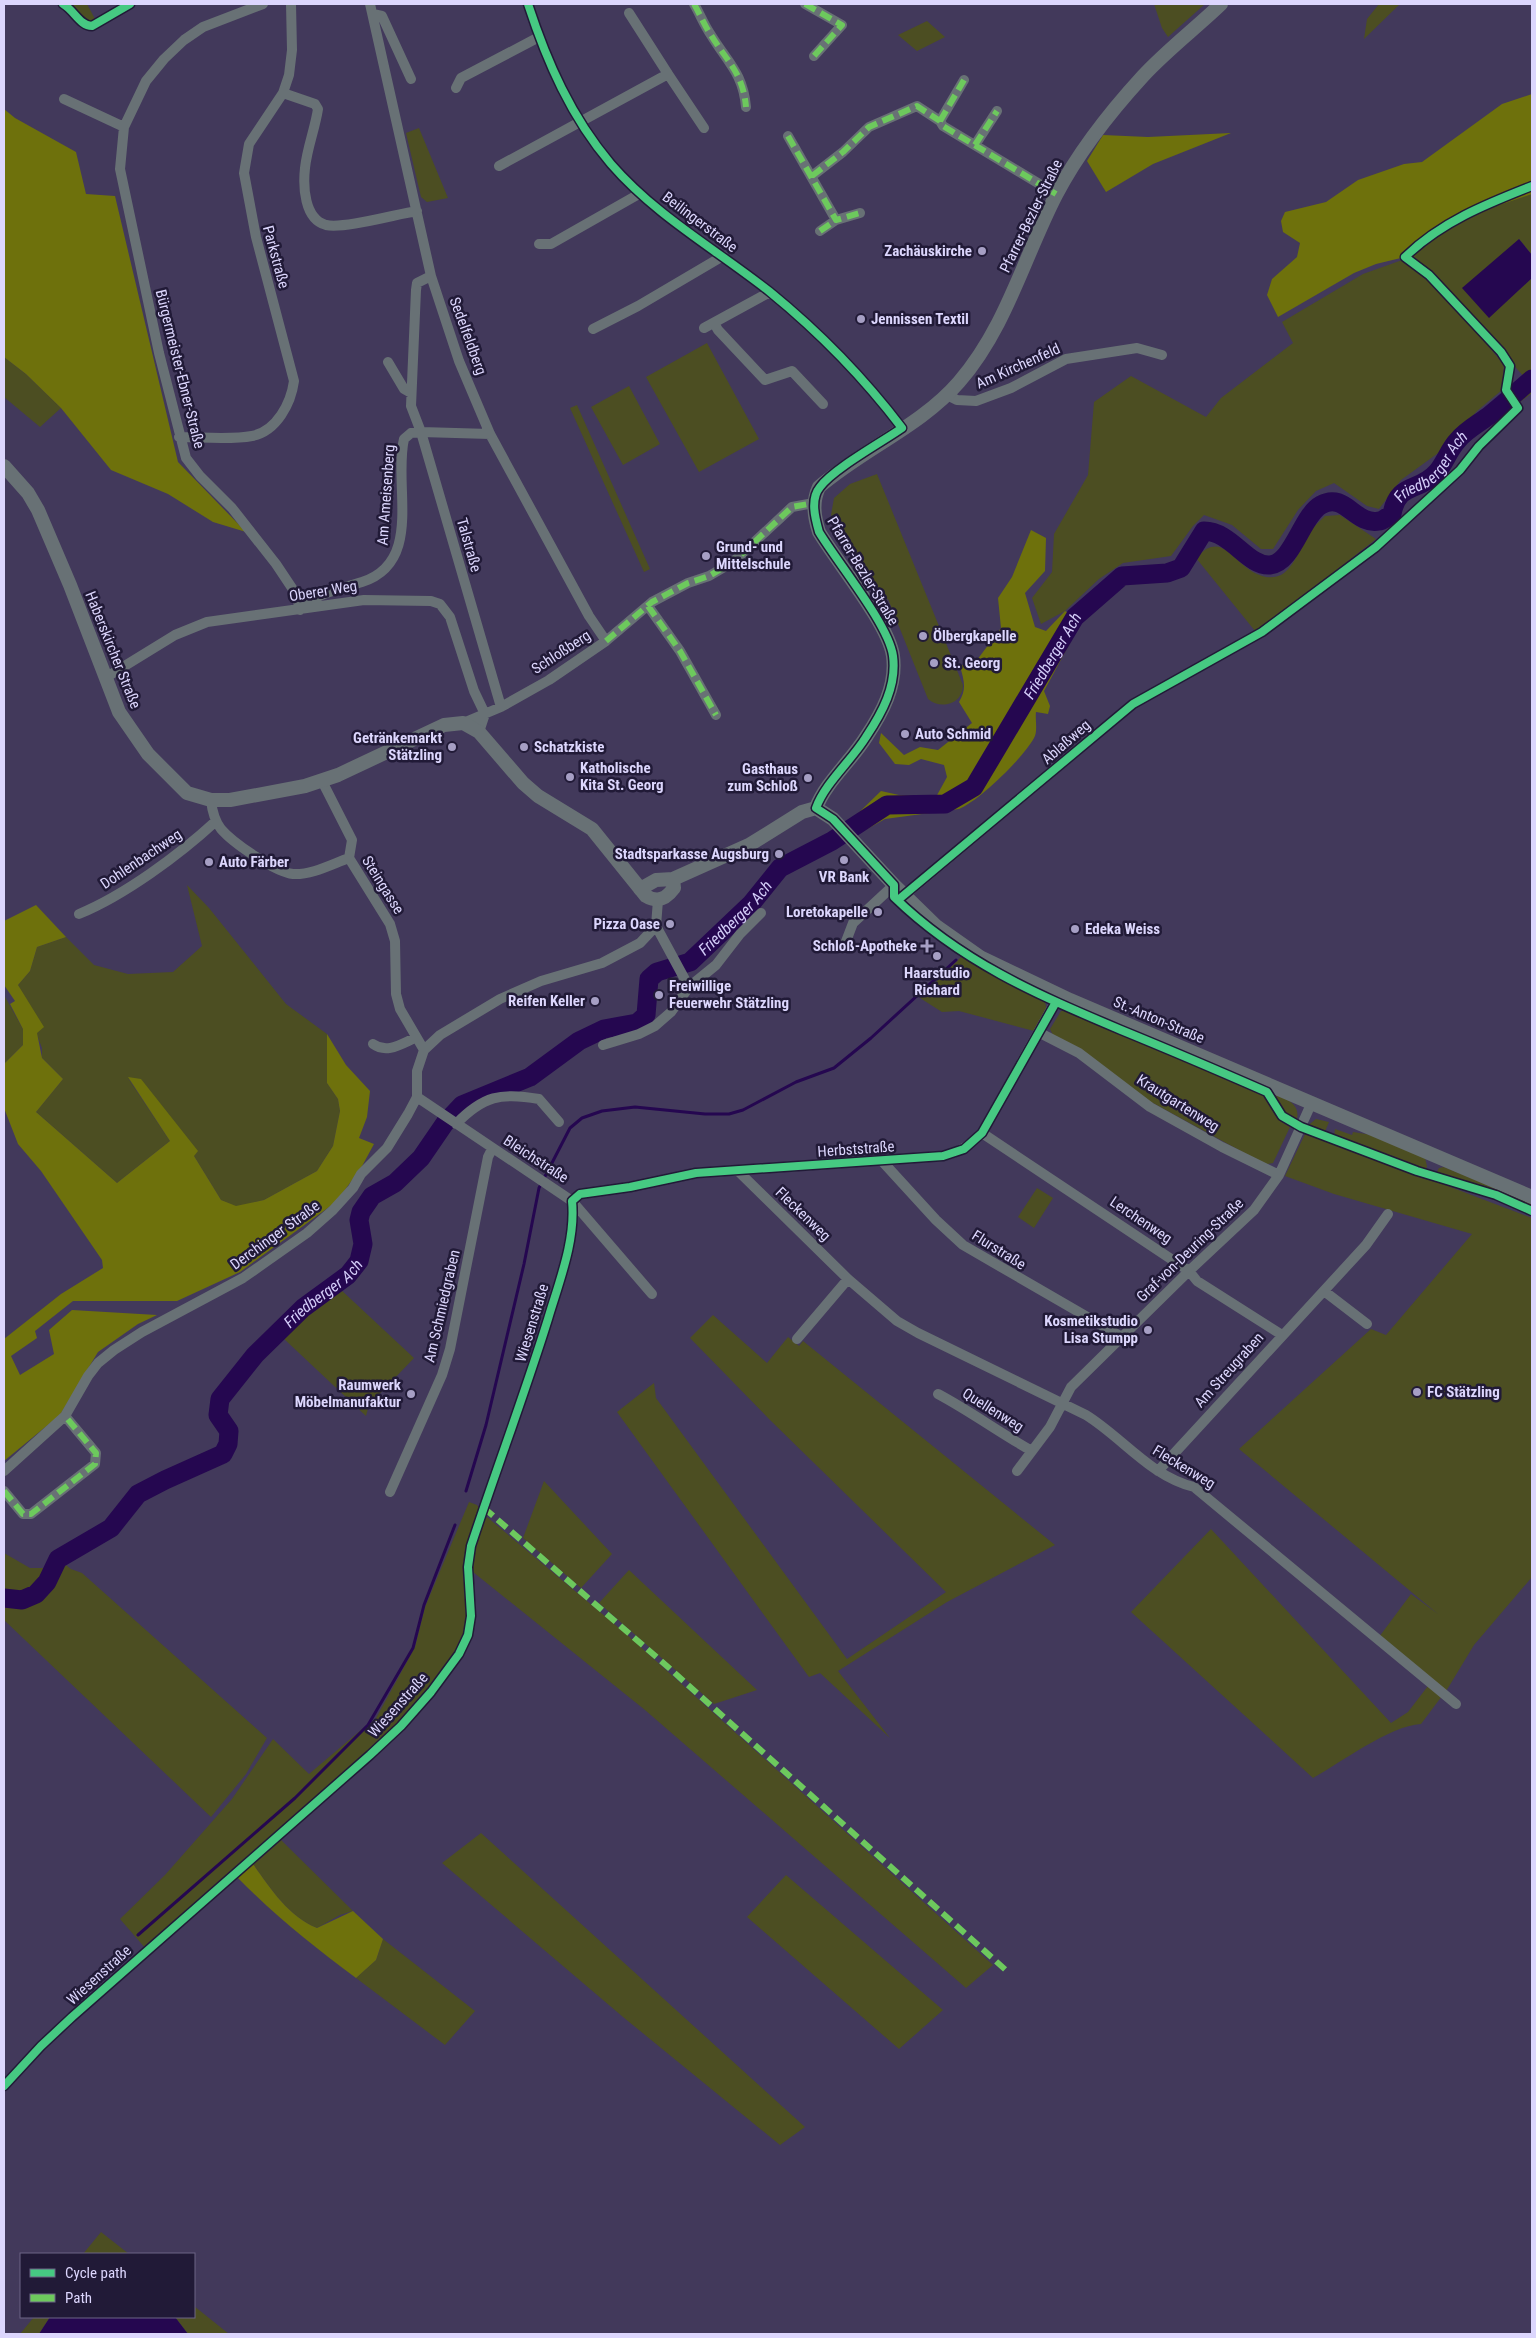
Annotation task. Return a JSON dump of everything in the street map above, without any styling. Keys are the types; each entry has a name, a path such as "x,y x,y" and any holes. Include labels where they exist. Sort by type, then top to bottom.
{"street":[{"name":"Bürgermeister-Ebner-Straße","path":"263,4 204,27 184,40 146,81 124,127 120,169 124,195 179,437 186,458 200,476 232,508 276,564 296,594 300,610"},
{"name":"Parkstraße","path":"179,437 253,436 265,430 285,411 292,396 294,381 256,237 244,173 249,144 283,93 291,67 291,4"},
{"name":"Sedelfeldberg","path":"370,4 431,276 459,361 490,434 589,616 606,641"},
{"name":"Beilingerstraße","path":"528,4 539,38 563,93 580,122 611,163 639,194 770,292 819,334 902,428"},
{"path":"694,4 710,35 741,78 745,90 746,107"},
{"path":"805,4 842,25 814,56"},
{"name":"Pfarrer-Bezler-Straße","path":"816,808 819,798 858,750 879,718 890,691 893,665 888,639 820,532 815,518 814,503 819,487 902,428 946,395 958,383 992,336 1056,194 1080,152 1145,74 1221,4"},
{"path":"629,13 704,128"},
{"name":"Sedelfeldberg","path":"373,14 382,16 411,79"},
{"path":"456,88 462,78 539,38"},
{"path":"499,166 668,74"},
{"path":"940,121 964,80"},
{"path":"283,93 315,104 318,109 304,182 309,208 319,222 334,225 417,211"},
{"path":"64,99 124,127"},
{"path":"812,176 843,152 870,127 917,106 940,121 943,126 1056,194"},
{"path":"975,145 997,111"},
{"path":"788,136 836,220"},
{"name":"Beilingerstraße","path":"539,244 551,244 639,194"},
{"path":"820,231 836,220 860,213"},
{"name":"Beilingerstraße","path":"593,329 638,306 723,256"},
{"name":"Talstraße","path":"431,276 417,283 411,406 421,432 501,706"},
{"path":"704,328 770,292"},
{"path":"714,322 718,330 765,380 792,372 823,404"},
{"name":"Am Kirchenfeld","path":"946,395 957,400 976,401 1011,388 1066,359 1137,348 1162,355"},
{"path":"388,362 404,389 411,393"},
{"path":"421,432 490,434"},
{"name":"Am Ameisenberg","path":"300,610 308,600 366,581 391,564 398,552 400,542 402,448 404,439 411,434 421,432"},
{"name":"Haberskircher Straße","path":"4,466 28,493 38,510 70,585 119,712 148,754 187,793 211,800 256,796 322,781 444,725 463,724"},
{"name":"Schloßberg","path":"463,724 549,680 606,641 648,606 688,583 709,576 733,562 792,507 814,503"},
{"name":"Oberer Weg","path":"105,678 192,627 206,622 364,600 403,599 431,601 440,604 450,618 474,691 485,714"},
{"path":"648,606 680,651 716,715"},
{"name":"Ablaßweg","path":"904,895 1133,704 1262,632"},
{"path":"480,732 485,714"},
{"path":"463,724 480,732 520,780 538,796 592,830 640,889 652,899 658,900 670,893 674,888 673,879"},
{"path":"322,781 352,840 349,858"},
{"name":"Steingasse","path":"211,800 216,821 221,830 273,867 286,873 311,871 349,858 390,924 395,941 396,994 400,1009 415,1038 424,1050"},
{"path":"640,889 656,880 673,879 749,845 802,812 816,808"},
{"name":"St.-Anton-Straße","path":"816,808 823,811 845,832 894,885 936,926 980,956 1059,996 1532,1196"},
{"name":"Dohlenbachweg","path":"79,914 106,900 158,866 194,841 216,821"},
{"path":"845,944 853,923 894,885"},
{"path":"658,900 656,926 689,987"},
{"path":"603,1045 639,1034 656,1026 671,1012 689,987 716,965 740,934 761,913"},
{"path":"417,1097 417,1071 424,1050 440,1035 500,999 541,981 602,963 640,943 656,926"},
{"name":"Herbststraße","path":"572,1201 580,1194 630,1187 696,1173 882,1161 955,1153 964,1149 982,1132 1040,1033 1059,996"},
{"name":"Krautgartenweg","path":"1040,1033 1079,1053 1150,1107 1222,1147 1279,1175"},
{"path":"373,1044 379,1048 386,1049 415,1038"},
{"path":"455,1123 477,1105 496,1097 508,1096 539,1099 559,1122"},
{"name":"Bleichstraße","path":"417,1097 572,1201 652,1294"},
{"name":"Derchinger Straße","path":"4,1471 65,1416 88,1376 98,1363 114,1350 142,1332 243,1278 307,1233 333,1210 353,1188 361,1174 387,1148 417,1097"},
{"name":"Graf-von-Deuring-Straße","path":"1063,1403 1071,1388 1189,1271 1254,1210 1279,1175 1312,1102"},
{"name":"Lerchenweg","path":"982,1132 1189,1271 1197,1281 1282,1334"},
{"name":"Am Schmiedgraben","path":"390,1492 442,1375 450,1350 488,1157 492,1149"},
{"name":"Flurstraße","path":"882,1161 936,1220 963,1245 1122,1337"},
{"name":"Fleckenweg","path":"738,1171 848,1279 886,1313 918,1333 1063,1403 1102,1425 1135,1455 1158,1471 1179,1484 1194,1488 1456,1704"},
{"name":"Wiesenstraße","path":"4,2086 72,2017 247,1866 395,1732 431,1692 459,1654 468,1635 471,1616 468,1567 471,1546 529,1380 557,1290 574,1219 572,1201"},
{"name":"Am Streugraben","path":"1158,1471 1282,1334 1366,1245 1388,1214"},
{"path":"797,1339 848,1279"},
{"path":"1324,1291 1367,1324"},
{"name":"Quellenweg","path":"938,1394 972,1412 1000,1433 1032,1451"},
{"name":"Quellenweg","path":"1017,1470 1050,1427 1063,1403"},
{"path":"4,1490 23,1514 31,1514 95,1464 96,1453 65,1416"}],"green space":[{"path":"70,4 87,4 95,19 103,19 91,23 87,22"},
{"path":"1154,4 1205,4 1168,37 1162,28"},
{"path":"1379,4 1400,4 1364,39 1367,19"},
{"path":"927,21 945,37 917,51 898,35"},
{"path":"419,128 448,198 427,202 421,197 406,133"},
{"path":"1532,194 1532,255 1519,239 1489,317 1532,278 1532,373 1526,379 1445,289 1409,256 1437,235 1467,218"},
{"path":"1405,259 1460,312 1504,365 1502,390 1477,411 1441,451 1401,480 1379,509 1367,506 1334,483 1316,491 1298,510 1273,549 1261,549 1232,525 1204,515 1193,526 1171,556 1123,563 1099,579 1065,611 1041,624 1032,598 1052,572 1054,534 1088,475 1094,402 1131,376 1206,417 1221,398 1293,343 1282,322 1363,274"},
{"path":"707,343 759,439 699,472 646,377"},
{"path":"4,357 26,374 61,408 40,427 4,397"},
{"path":"1532,383 1532,393 1519,403 1514,397"},
{"path":"629,386 660,444 623,465 591,407"},
{"path":"577,405 650,569 644,572 570,408"},
{"path":"877,474 963,685 959,697 950,703 939,704 928,699 888,599 882,601 831,515 834,498 850,484"},
{"path":"1340,515 1376,539 1271,622 1255,631 1196,558 1206,549 1222,548 1255,573 1266,577 1278,576 1284,573 1292,564 1309,533 1325,516"},
{"path":"187,885 209,908 286,1004 327,1034 327,1083 338,1099 340,1111 333,1146 317,1171 264,1200 236,1207 221,1200 194,1156 128,1078 170,1141 117,1183 36,1112 63,1079 42,1058 42,1048 18,985 30,971 37,947 66,937 94,965 128,974 173,972 202,946"},
{"path":"963,955 1042,998 1045,1002 1046,1011 1034,1031 959,1011 942,1012 920,998"},
{"path":"4,995 23,1029 23,1045 4,1064"},
{"path":"1069,1010 1261,1092 1282,1122 1290,1127 1273,1163 1267,1164 1259,1161 1142,1097 1053,1035 1050,1029 1061,1011"},
{"path":"1269,1091 1291,1102 1297,1110 1296,1122 1285,1115"},
{"path":"1316,1119 1329,1122 1324,1134 1306,1127"},
{"path":"1335,1129 1352,1135 1353,1132 1372,1135 1425,1158 1426,1170 1334,1137"},
{"name":"FC Stätzling","path":"1306,1132 1532,1218 1532,1577 1474,1645 1448,1688 1421,1724 1408,1726 1380,1738 1313,1778 1131,1612 1211,1529 1391,1723 1408,1712 1431,1682 1379,1637 1411,1594 1438,1614 1239,1449 1371,1329 1386,1335 1472,1234 1334,1194 1285,1176"},
{"path":"1444,1167 1532,1203 1532,1208 1436,1173 1439,1168"},
{"path":"1037,1188 1053,1198 1034,1228 1018,1217"},
{"path":"339,1288 414,1358 369,1405 366,1416 282,1337"},
{"path":"713,1315 767,1363 788,1337 799,1346 803,1341 1055,1545 947,1602 838,1671 890,1738 820,1673 809,1677 617,1412 654,1383 656,1398 847,1659 946,1592 769,1419 690,1338"},
{"path":"544,1481 612,1554 581,1588 523,1538"},
{"path":"469,1502 477,1505 479,1508 470,1538 468,1618 462,1640 448,1663 400,1722 146,1949 120,1919 165,1875 232,1799 273,1739 309,1774 375,1720 415,1647 425,1607"},
{"path":"487,1517 625,1633 993,1965 966,1988 645,1710 473,1572 477,1535"},
{"path":"4,1553 30,1568 53,1568 43,1582 28,1594 4,1594"},
{"path":"62,1562 71,1569 82,1573 267,1738 246,1774 211,1817 4,1620 4,1601 24,1602 55,1577"},
{"path":"629,1570 757,1690 714,1704 599,1603"},
{"path":"481,1833 805,2127 780,2145 623,2017 442,1863"},
{"path":"280,1839 353,1911 340,1915 317,1928 289,1909 253,1864"},
{"path":"786,1875 943,2010 899,2049 747,1917"},
{"path":"383,1939 475,2011 445,2045 356,1978 376,1960"},
{"path":"101,2232 128,2253 84,2253"},
{"path":"195,2307 229,2334 188,2334 176,2318 195,2318"},
{"path":"33,2318 49,2318 39,2334 20,2334"}],"shaded area":[{"path":"1532,94 1532,194 1464,217 1428,239 1409,256 1376,264 1354,273 1278,317 1267,295 1272,279 1297,257 1300,243 1283,232 1281,221 1285,212 1326,202 1358,180 1404,164 1422,162 1502,104"},
{"path":"4,109 15,118 76,152 86,194 115,196 178,462 246,532 213,522 168,494 111,470 61,408 26,374 4,357"},
{"path":"1231,133 1153,164 1106,192 1087,161 1103,135 1148,137"},
{"path":"1519,239 1532,255 1532,278 1489,318 1462,288"},
{"path":"1031,530 1046,538 1045,571 1025,593 1035,627 1046,631 1065,611 1082,621 1044,691 1050,706 1048,714 1036,712 1035,735 1028,746 1000,778 968,804 959,809 885,819 860,833 849,822 881,791 899,795 936,797 947,777 944,765 921,759 909,765 895,764 879,743 881,733 904,755 920,747 938,750 972,723 959,702 964,689 960,666 977,660 1001,628 998,598 1012,577"},
{"path":"36,905 66,937 37,947 30,971 18,985 44,1027 37,1033 42,1058 63,1079 36,1112 117,1183 170,1141 128,1077 141,1079 198,1151 194,1156 221,1200 236,1206 264,1200 317,1171 333,1146 340,1111 338,1099 327,1083 327,1034 346,1065 370,1091 367,1117 359,1138 374,1144 361,1168 336,1202 240,1272 177,1301 73,1301 35,1331 37,1338 11,1356 20,1375 54,1354 49,1330 72,1310 157,1315 138,1324 98,1352 60,1415 4,1461 4,1339 61,1294 103,1268 102,1260 41,1171 18,1144 4,1108 4,1064 23,1045 23,1029 10,1004 15,1001 4,985 4,921"},
{"path":"53,1568 57,1568 54,1578 44,1592 23,1601 4,1601 4,1594 20,1595 33,1590"},
{"path":"253,1864 289,1909 317,1928 353,1911 383,1939 376,1960 356,1978 325,1954 280,1917 237,1877"},
{"path":"49,2318 176,2318 188,2334 39,2334"}],"waterway":[{"name":"Friedberger Ach","path":"4,1598 22,1600 36,1594 47,1582 58,1559 111,1528 138,1494 223,1454 228,1444 229,1431 218,1415 220,1399 255,1355 303,1308 348,1275 359,1261 363,1244 359,1220 361,1212 372,1196 395,1183 421,1158 445,1123 462,1105 530,1077 579,1041 604,1029 637,1023 646,1015 649,979 657,972 690,962 751,904 780,868 832,841 887,805 945,804 974,787 1075,617 1122,576 1167,573 1181,568 1204,531 1223,537 1254,561 1270,565 1278,562 1285,556 1314,510 1329,502 1337,502 1344,505 1363,519 1371,521 1382,520 1392,514 1399,496 1410,488 1423,483 1437,472 1452,448 1469,429 1496,410 1532,379"},
{"path":"466,1491 486,1425 524,1264 539,1188 570,1128 582,1118 602,1111 635,1107 705,1114 729,1114 743,1110 796,1082 834,1068 871,1038 956,960"},
{"path":"138,1935 295,1798 368,1725 413,1648 424,1605 455,1525"}],"marked path":[{"path":"694,4 734,69 742,85 746,107"},
{"path":"805,4 842,25 814,56"},
{"path":"940,121 964,80"},
{"path":"812,176 843,152 869,127 917,106 940,121 943,126 1056,194"},
{"path":"975,145 997,111"},
{"path":"788,136 836,220 860,213"},
{"path":"820,231 836,220"},
{"path":"606,641 652,602 688,583 709,576 733,562 792,507 814,503"},
{"path":"648,606 680,651 716,715"},
{"path":"4,1491 23,1514 31,1514 95,1464 96,1453 65,1416"},
{"path":"484,1508 668,1667 1008,1972"}],"cycle path":[{"path":"63,4 80,21 92,26 130,4"},
{"path":"528,4 543,47 572,108 611,164 647,200 770,292 806,323 840,356 902,428 835,472 820,487 815,497 815,515 819,532 873,611 889,643 894,667 893,678 883,709 860,746 832,781 816,808 833,819 894,885 894,897 946,940 1001,974 1090,1017 1267,1092 1282,1116 1301,1127 1417,1171 1496,1195 1532,1211"},
{"path":"898,900 1133,704 1262,632 1376,547 1460,470 1479,446 1518,408 1506,390 1510,366 1501,352 1429,275 1405,257 1434,234 1465,215 1532,186"},
{"path":"4,2086 41,2046 72,2017 401,1726 431,1692 459,1654 468,1635 471,1616 468,1567 471,1546 561,1276 569,1246 573,1216 572,1201 580,1194 630,1187 696,1173 943,1156 964,1149 982,1133 1056,1002"}],"place":[{"name":"Zachäuskirche","path":"982,251"},
{"name":"Jennissen Textil","path":"861,319"},
{"name":"Grund- und Mittelschule","path":"706,556"},
{"name":"Ölbergkapelle","path":"923,636"},
{"name":"St. Georg","path":"934,663"},
{"name":"Auto Schmid","path":"905,734"},
{"name":"Getränkemarkt Stätzling","path":"452,747"},
{"name":"Schatzkiste","path":"524,747"},
{"name":"Katholische Kita St. Georg","path":"570,777"},
{"name":"Gasthaus zum Schloß","path":"808,778"},
{"name":"Stadtsparkasse Augsburg","path":"779,854"},
{"name":"VR Bank","path":"844,860"},
{"name":"Auto Färber","path":"209,862"},
{"name":"Loretokapelle","path":"878,912"},
{"name":"Pizza Oase","path":"670,924"},
{"name":"Edeka Weiss","path":"1075,929"},
{"name":"Schloß-Apotheke","path":"927,946"},
{"name":"Haarstudio Richard","path":"937,956"},
{"name":"Freiwillige Feuerwehr Stätzling","path":"659,995"},
{"name":"Reifen Keller","path":"595,1001"},
{"name":"Kosmetikstudio Lisa Stumpp","path":"1148,1330"},
{"name":"FC Stätzling","path":"1417,1392"},
{"name":"Raumwerk Möbelmanufaktur","path":"411,1394"}]}
